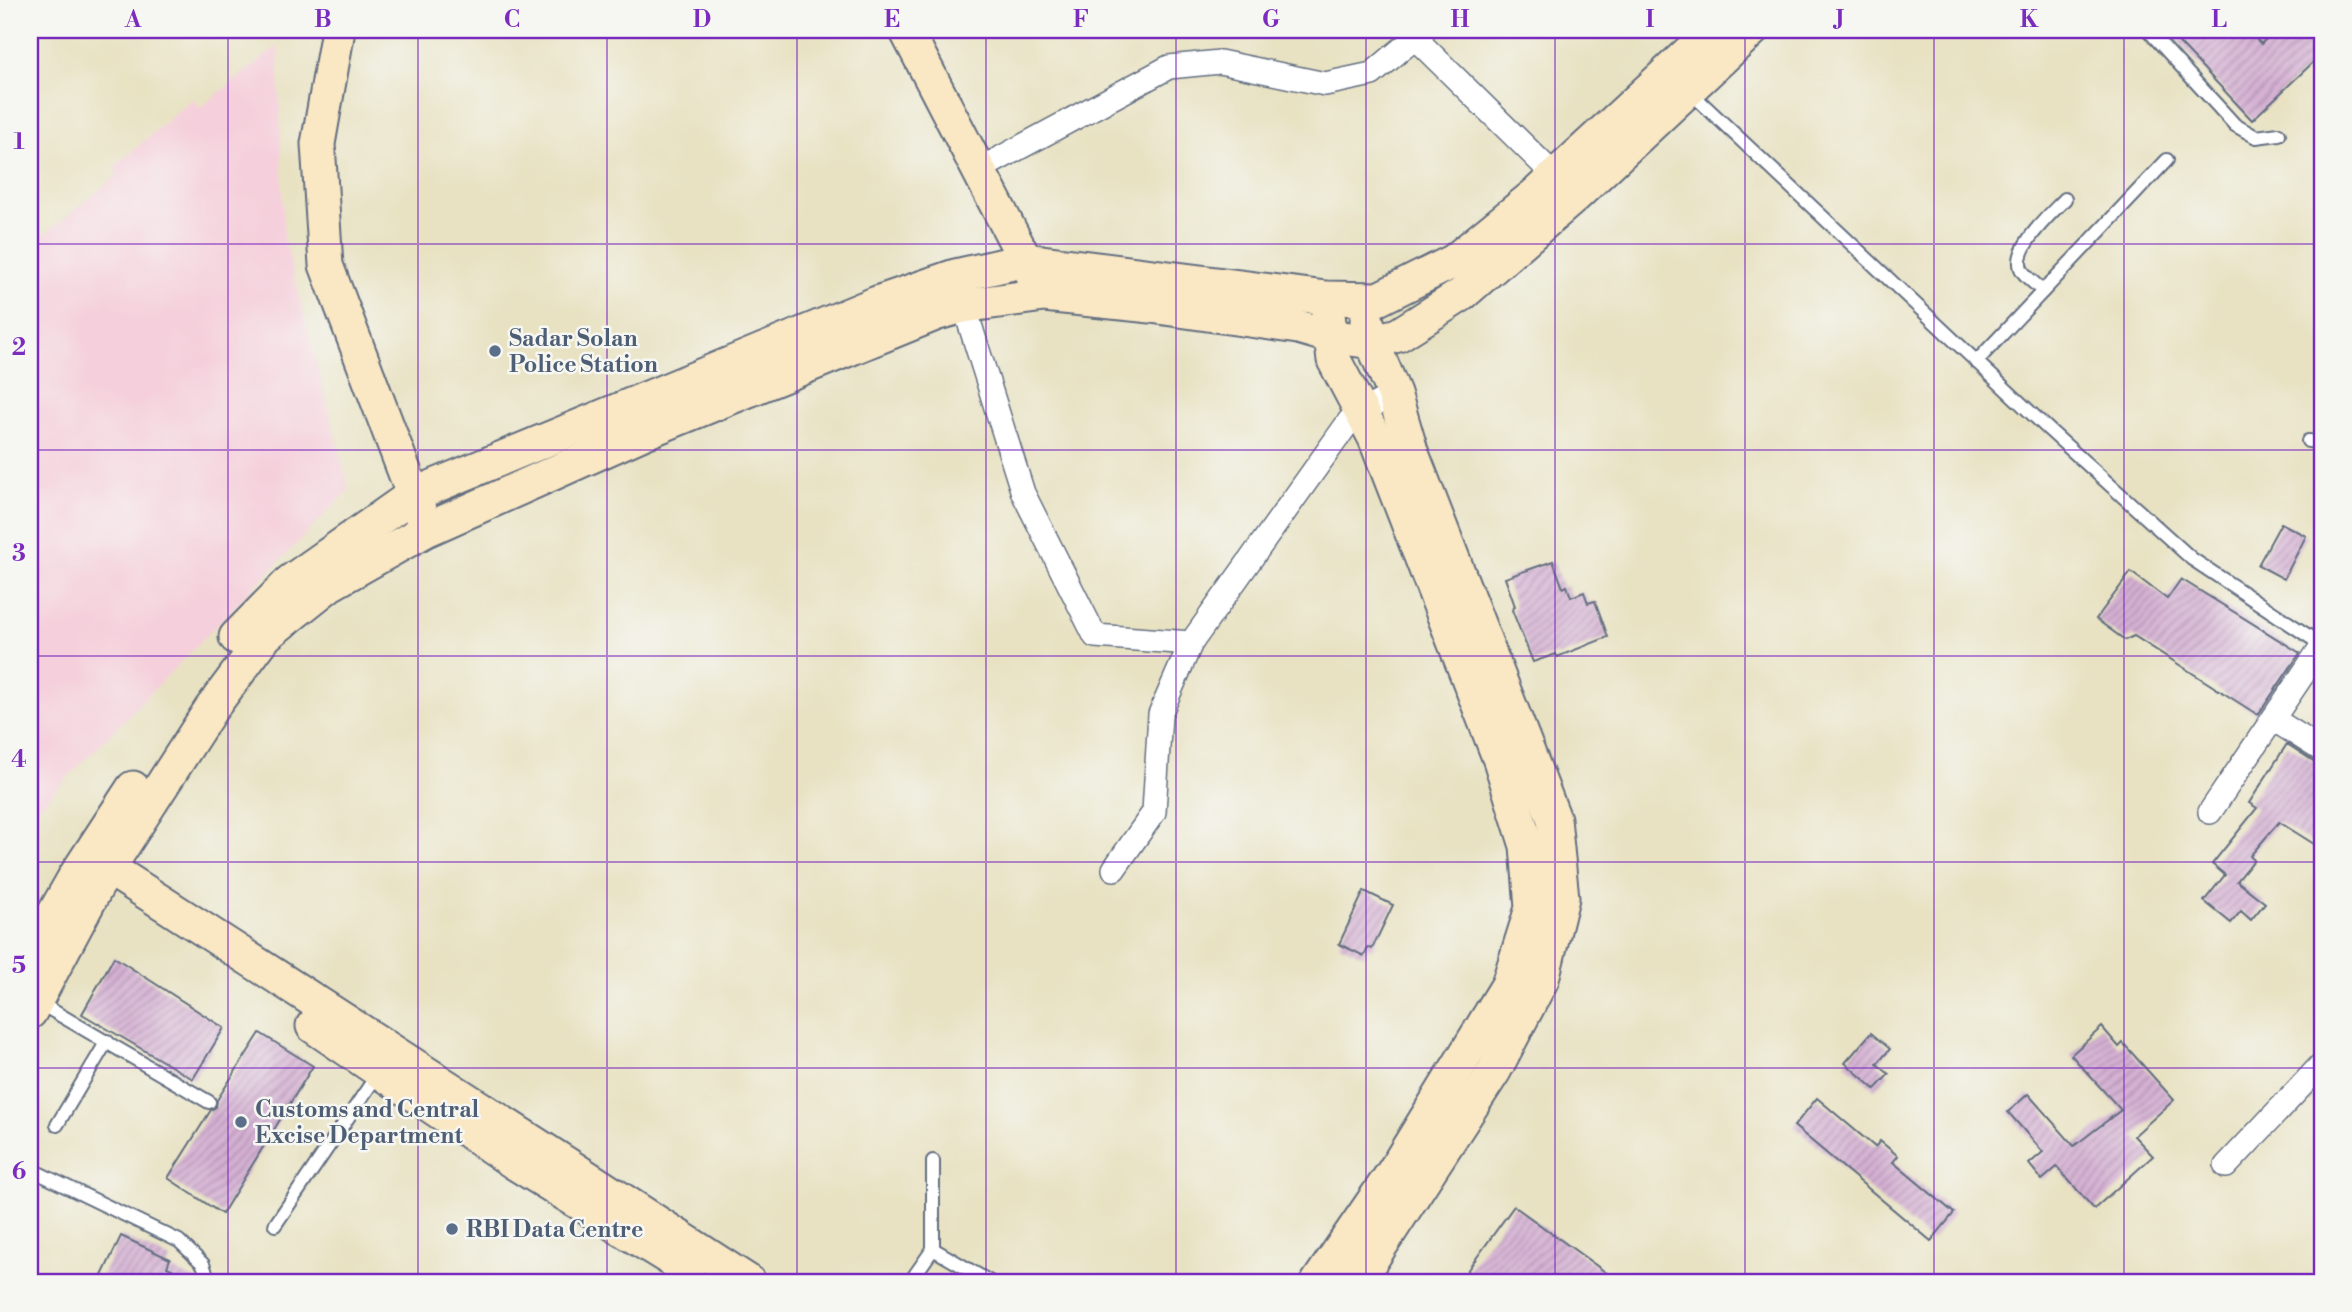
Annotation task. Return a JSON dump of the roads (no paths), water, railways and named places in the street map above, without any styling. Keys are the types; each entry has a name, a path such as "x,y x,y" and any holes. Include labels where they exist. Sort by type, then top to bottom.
{"main road":[{"path":"338,30 318,144 326,265 426,530"},
{"path":"906,30 1044,295"},
{"path":"30,956 266,635 330,584 426,530 643,433 935,314 959,291 1026,261 1326,298 1378,299 1454,261 1555,176 1680,80 1752,30"},
{"path":"33,1007 92,871 241,629 291,581 413,495 877,303 959,291 1044,295 1298,327 1329,336 1372,342 1398,335 1461,295 1575,196 1680,80 1707,32"},
{"path":"1326,298 1334,360 1375,438 1500,760 1527,846 1532,908 1508,985 1394,1171 1360,1266"},
{"path":"1318,1282 1360,1266 1494,1072 1542,979 1562,898 1554,819 1410,451 1394,394 1372,342 1361,298"},
{"path":"92,871 380,1072 515,1163 699,1281"},
{"path":"92,871 749,1282"}],"street":[{"path":"980,169 1169,67 1220,62 1325,84 1372,74 1420,34 1555,176"},
{"path":"959,291 1023,493 1095,636 1191,643"},
{"path":"1114,869 1154,812 1160,714 1191,643 1350,420 1394,394"},
{"path":"2210,812 2322,646"},
{"path":"2273,719 2322,750"},
{"path":"2226,1166 2322,1064"}],"lane":[{"path":"2148,30 2235,125 2256,137 2279,134"},
{"path":"1680,80 1976,362 2192,559 2322,646"},
{"path":"1976,362 2167,160"},
{"path":"2043,291 2022,271 2019,264 2022,251 2029,238 2065,199"},
{"path":"2308,441 2322,442"},
{"path":"33,1007 107,1041 209,1102"},
{"path":"57,1125 107,1041"},
{"path":"275,1225 380,1072"},
{"path":"910,1282 933,1249 933,1161"},
{"path":"30,1169 179,1241 203,1264 209,1282"},
{"path":"933,1249 990,1282"}],"place":[{"name":"Sadar Solan Police Station","path":"495,351"},
{"name":"Customs and Central Excise Department","path":"241,1122"},
{"name":"RBI Data Centre","path":"452,1229"}]}
